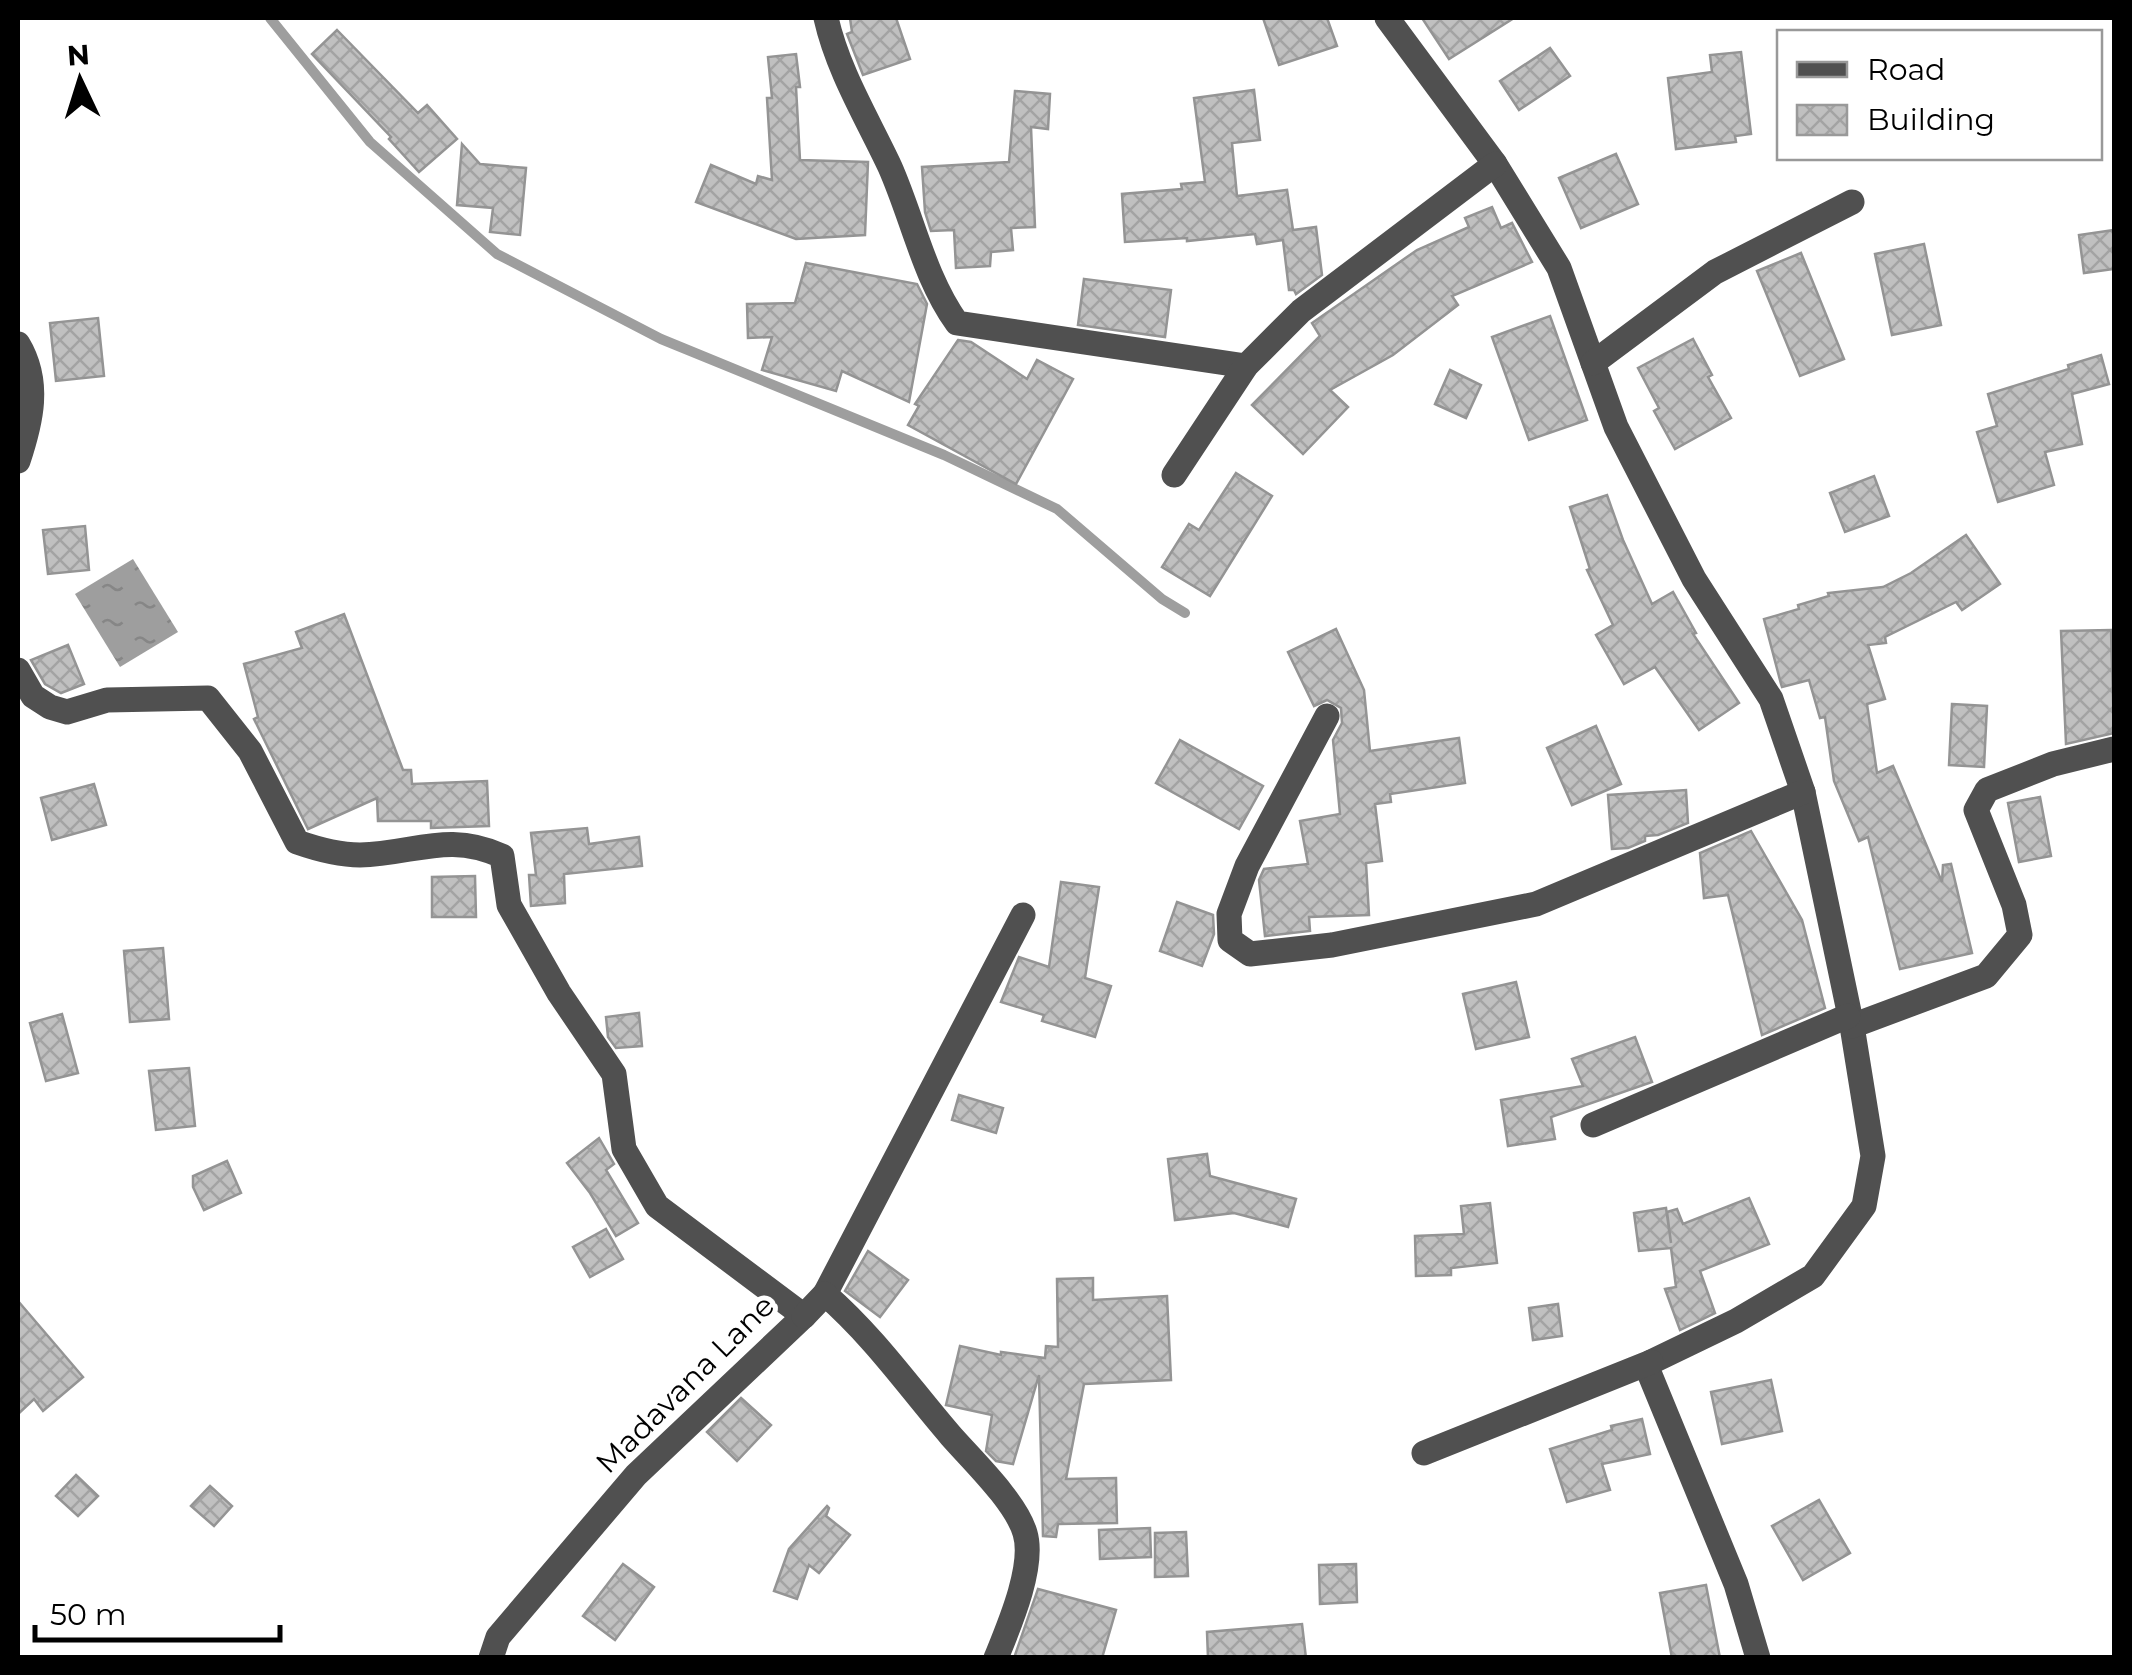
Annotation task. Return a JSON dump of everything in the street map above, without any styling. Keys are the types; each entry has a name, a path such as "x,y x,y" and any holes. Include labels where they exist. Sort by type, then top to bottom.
{"street":[{"path":"826,18 832,43 889,166 942,303 957,324 1246,366"},
{"path":"1387,18 1495,164 1559,268 1616,427 1694,579 1771,700 1804,792 1873,1156 1864,1206 1813,1276 1736,1321 1651,1362 1424,1453"},
{"path":"1174,474 1246,366 1301,311 1495,164"},
{"path":"1593,363 1714,272 1852,202"},
{"path":"18,344 32,379 31,423 18,461"},
{"name":"Madavana Lane","path":"18,670 33,696 50,708 66,712 107,700 208,698 250,752 297,842 358,855 452,843 479,845 502,856 509,905 559,994 614,1074 624,1149 658,1206 804,1316 636,1475 498,1637 491,1658"},
{"path":"1327,716 1247,866 1228,914 1230,940 1250,954 1332,945 1536,904 1804,792"},
{"path":"1593,1125 1850,1021 1986,976 2020,935 2014,905 1976,810 1987,790 2054,764 2114,749"},
{"path":"804,1316 825,1294 1023,915"},
{"path":"825,1294 894,1363 1002,1494 1025,1532 1027,1564 996,1658"},
{"path":"1651,1362 1648,1370 1736,1584 1758,1658"}],"water":[{"path":"133,559 178,632 120,667 75,594"}],"building":[{"path":"850,18 896,18 910,59 863,75 847,34 852,32"},
{"path":"1263,18 1327,18 1337,46 1279,65"},
{"path":"1422,18 1514,18 1449,59"},
{"path":"337,30 418,113 427,105 457,139 419,172 312,54"},
{"path":"1550,48 1570,76 1519,110 1500,81"},
{"path":"1741,52 1751,134 1735,136 1736,142 1676,149 1668,78 1712,72 1710,55"},
{"path":"796,54 800,160 868,162 865,235 796,239 696,202 711,165 756,184 758,176 772,180 768,57"},
{"path":"1254,90 1260,140 1232,143 1237,196 1287,190 1293,230 1316,227 1322,275 1296,294 1289,290 1283,240 1257,244 1255,234 1125,242 1122,194 1182,189 1181,184 1205,182 1194,98"},
{"path":"1015,91 1050,94 1048,129 1031,127 1035,227 1011,228 1013,250 991,252 990,266 956,268 954,230 931,231 925,212 922,167 1009,162"},
{"path":"462,144 480,164 526,168 520,235 490,232 493,208 457,205"},
{"path":"1616,154 1638,204 1581,228 1559,178"},
{"path":"1492,207 1501,228 1512,223 1532,262 1452,296 1458,305 1393,355 1330,390 1348,407 1303,454 1252,405 1320,336 1312,323 1417,250 1469,227 1465,218"},
{"path":"2114,230 2114,269 2084,273 2079,235"},
{"path":"1924,244 1941,325 1892,335 1875,254"},
{"path":"1801,253 1844,359 1800,376 1757,271"},
{"path":"806,263 917,284 927,304 909,402 842,371 836,391 762,370 772,337 748,338 747,304 795,303"},
{"path":"1084,279 1171,290 1165,337 1078,325"},
{"path":"1550,316 1587,420 1529,440 1492,337"},
{"path":"98,318 104,376 56,381 50,323"},
{"path":"1693,339 1731,418 1675,449 1654,411 1659,408 1638,368"},
{"path":"958,340 971,342 1027,379 1037,360 1073,379 1016,484 908,425 919,406 915,404"},
{"path":"2101,355 2109,384 2072,394 2082,444 2045,452 2054,485 1998,502 1977,432 1997,426 1988,394"},
{"path":"1450,370 1481,385 1466,418 1435,404"},
{"path":"1236,473 1272,496 1210,596 1162,567 1189,524 1199,530"},
{"path":"1874,476 1889,516 1845,532 1830,493"},
{"path":"1607,495 1652,604 1673,592 1696,633 1693,634 1739,703 1699,730 1655,667 1624,684 1596,635 1613,625 1587,570 1590,569 1570,507"},
{"path":"85,526 89,570 48,574 43,530"},
{"path":"1966,535 2000,584 1962,610 1956,602 1885,637 1886,643 1868,645 1885,699 1867,704 1877,773 1893,766 1942,882 1943,865 1951,864 1972,953 1900,969 1868,837 1859,841 1834,781 1825,717 1820,718 1809,680 1782,687 1764,619 1799,609 1798,605 1829,596 1828,593 1883,587 1911,573"},
{"path":"344,614 403,770 411,770 412,784 487,781 489,826 431,828 431,821 378,821 377,798 308,829 254,719 258,717 244,664 302,648 296,632"},
{"path":"1336,629 1364,690 1370,751 1459,738 1465,783 1390,794 1391,802 1375,804 1382,861 1366,863 1369,915 1309,917 1310,931 1265,936 1259,880 1264,869 1308,864 1300,821 1340,814 1333,740 1342,723 1341,708 1327,700 1314,706 1288,652"},
{"path":"2111,630 2114,733 2066,744 2061,631"},
{"path":"68,645 84,684 61,693 45,684 31,660"},
{"path":"1952,704 1987,706 1984,767 1949,765"},
{"path":"1596,726 1621,784 1572,805 1547,748"},
{"path":"1180,740 1263,786 1239,829 1156,783"},
{"path":"94,784 106,825 52,840 41,798"},
{"path":"1686,790 1688,823 1645,836 1645,841 1628,848 1612,849 1608,795"},
{"path":"2040,797 2051,856 2019,862 2008,803"},
{"path":"587,828 589,844 639,837 642,866 564,874 565,903 531,906 529,875 536,875 531,833"},
{"path":"1751,831 1802,920 1825,1008 1762,1035 1728,895 1704,898 1700,853"},
{"path":"475,876 476,917 432,917 432,877"},
{"path":"1061,882 1099,887 1085,978 1111,986 1095,1037 1042,1021 1044,1015 1001,1002 1019,957 1049,967"},
{"path":"1177,902 1213,915 1214,934 1202,966 1160,951"},
{"path":"163,948 169,1019 130,1022 124,951"},
{"path":"1516,982 1529,1037 1476,1049 1463,994"},
{"path":"639,1013 642,1046 616,1048 608,1037 606,1017"},
{"path":"62,1014 78,1073 46,1081 30,1023"},
{"path":"1635,1037 1652,1082 1551,1117 1555,1139 1508,1146 1501,1100 1583,1086 1572,1059"},
{"path":"189,1068 195,1126 156,1130 149,1071"},
{"path":"959,1095 1003,1108 996,1133 952,1120"},
{"path":"599,1138 614,1164 606,1170 638,1223 616,1236 567,1163"},
{"path":"1207,1154 1210,1176 1296,1199 1288,1227 1234,1213 1175,1220 1168,1159"},
{"path":"227,1161 241,1193 204,1210 193,1187 193,1176"},
{"path":"1749,1198 1769,1244 1700,1271 1715,1313 1680,1330 1665,1289 1676,1287 1671,1248 1639,1251 1634,1213 1666,1208 1671,1243 1667,1212 1677,1209 1683,1224"},
{"path":"1490,1203 1497,1263 1451,1268 1451,1275 1416,1276 1415,1236 1464,1234 1461,1206"},
{"path":"606,1229 623,1259 590,1277 573,1247"},
{"path":"868,1251 908,1280 880,1317 845,1291"},
{"path":"1093,1278 1093,1300 1167,1296 1171,1380 1084,1384 1066,1479 1116,1478 1117,1523 1058,1524 1056,1537 1043,1536 1039,1375 1013,1464 996,1461 986,1451 992,1415 946,1405 960,1346 1001,1355 1045,1358 1046,1346 1058,1347 1057,1279"},
{"path":"18,1301 83,1377 43,1411 34,1399 18,1414"},
{"path":"1558,1304 1562,1336 1533,1340 1529,1308"},
{"path":"1771,1380 1782,1431 1722,1444 1711,1392"},
{"path":"741,1398 771,1425 737,1461 707,1432"},
{"path":"1642,1419 1650,1454 1602,1464 1610,1490 1567,1502 1550,1449"},
{"path":"76,1475 98,1496 78,1516 56,1496"},
{"path":"210,1486 232,1506 214,1526 191,1506"},
{"path":"1819,1500 1850,1553 1803,1580 1772,1526"},
{"path":"827,1506 826,1516 850,1535 819,1573 809,1565 797,1599 774,1591 789,1549"},
{"path":"1150,1528 1151,1557 1100,1559 1099,1530"},
{"path":"1186,1532 1188,1576 1155,1577 1155,1533"},
{"path":"623,1564 654,1587 615,1640 583,1616"},
{"path":"1356,1564 1357,1602 1320,1604 1319,1565"},
{"path":"1706,1585 1720,1658 1672,1658 1660,1593"},
{"path":"1038,1589 1116,1610 1102,1658 1014,1658"},
{"path":"1302,1624 1306,1658 1208,1658 1207,1632"}],"waterway":[{"path":"270,18 370,142 497,254 661,339 944,455 1057,509 1162,599 1185,613"}]}
